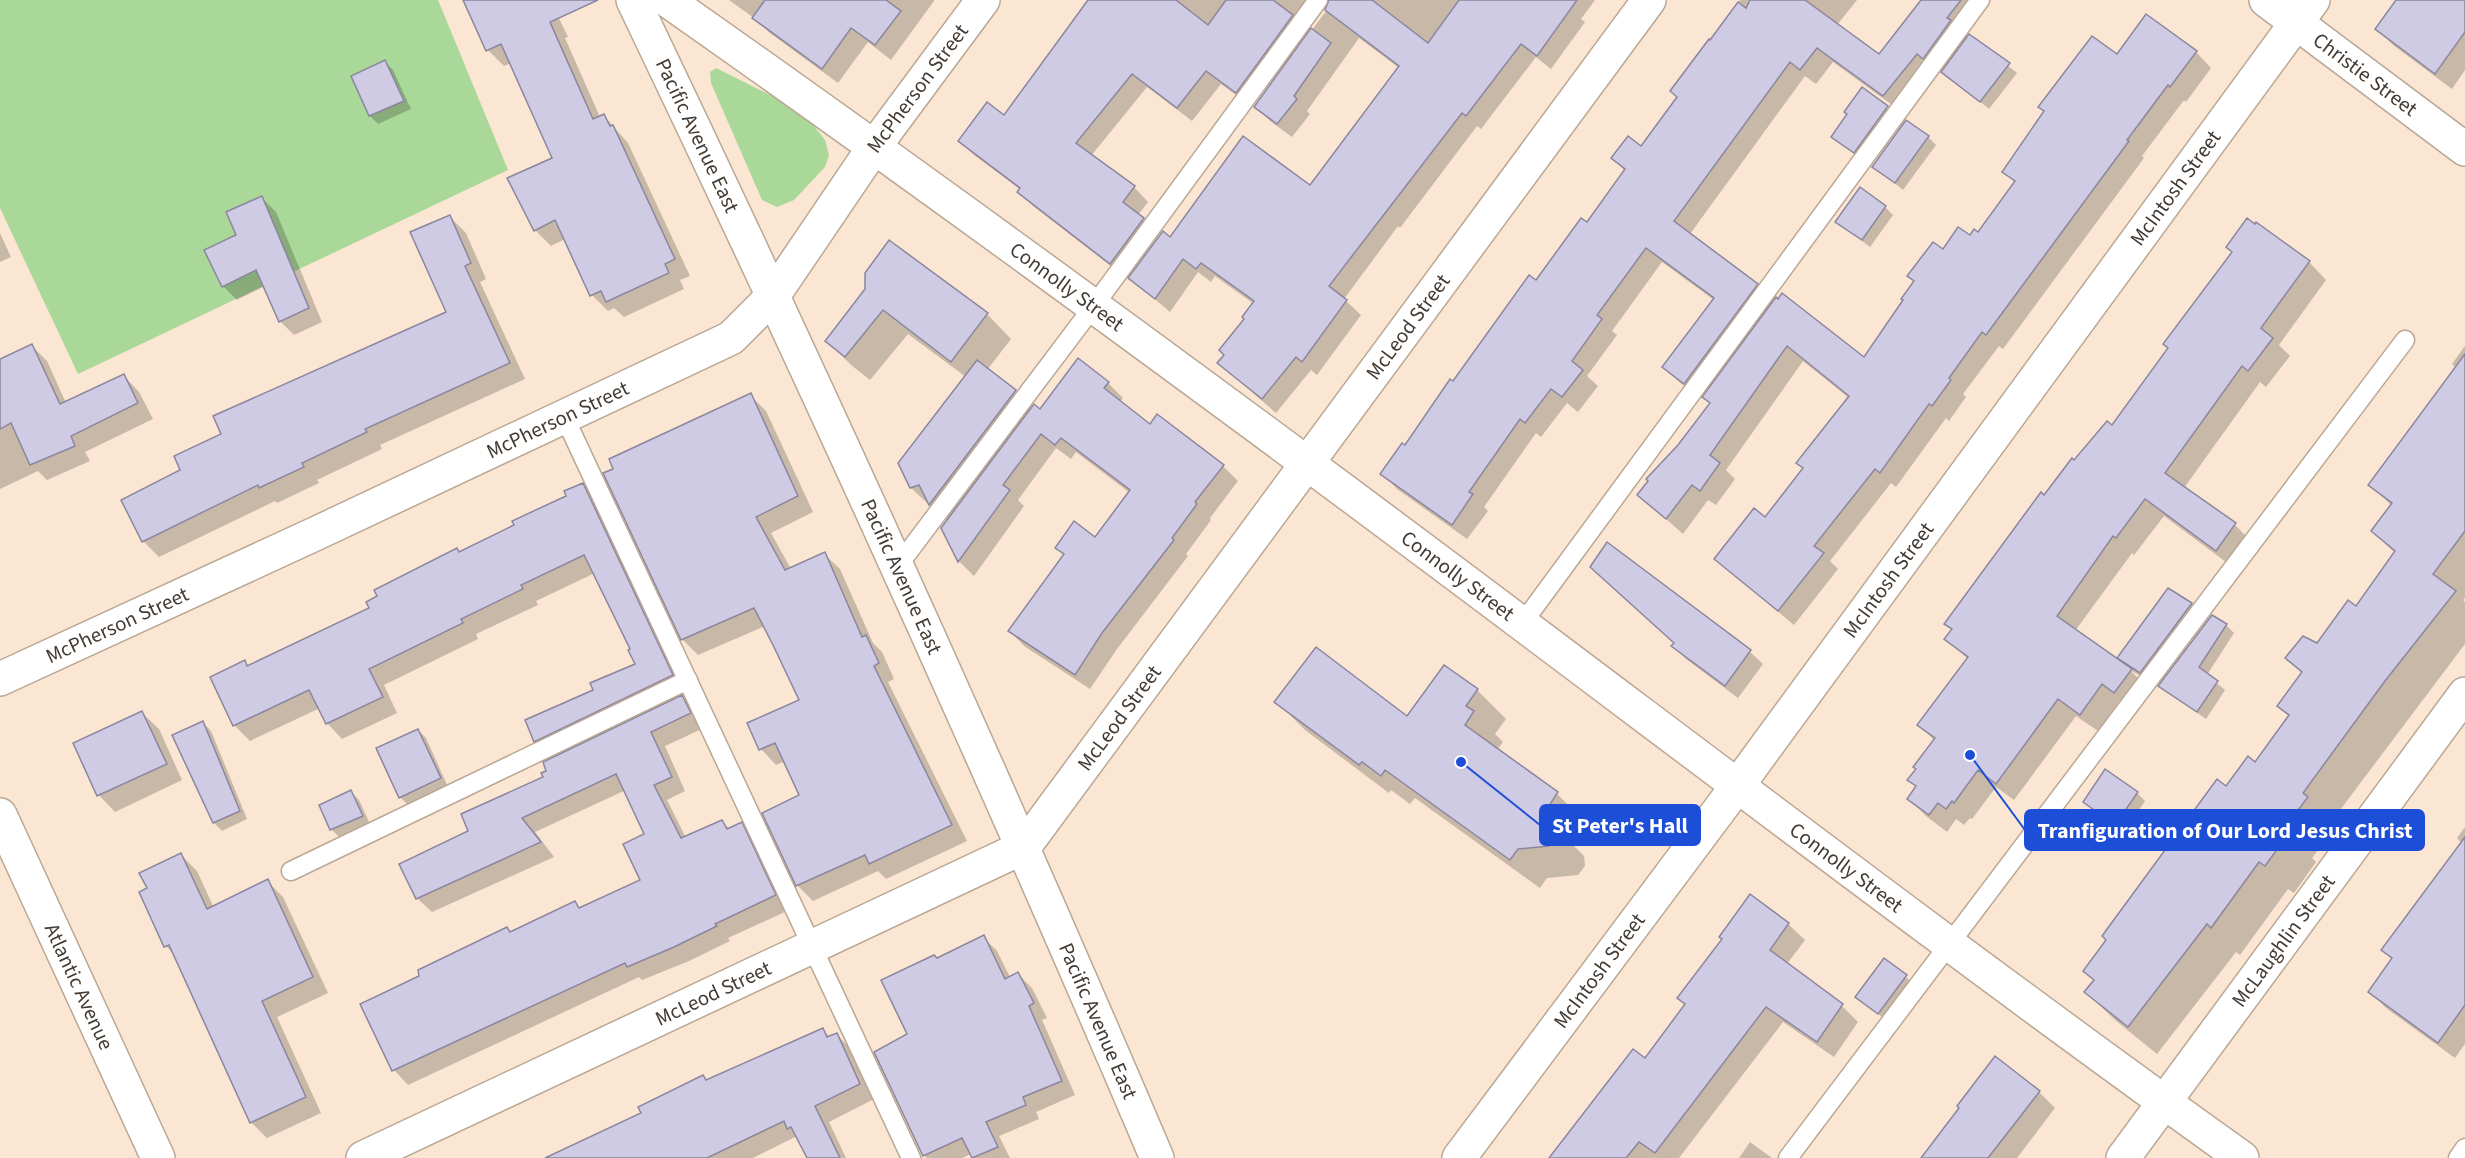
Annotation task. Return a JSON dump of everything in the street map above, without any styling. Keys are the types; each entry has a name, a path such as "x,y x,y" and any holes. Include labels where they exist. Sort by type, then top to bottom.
{"street":[{"name":"Pacific Avenue East","path":"633,0 773,296 1024,847 1156,1158"},
{"name":"Connolly Street","path":"668,0 874,147 1307,464 2242,1158"},
{"name":"McPherson Street","path":"0,679 731,338 773,296 874,147 983,0"},
{"name":"McLeod Street","path":"363,1158 1024,847 1649,0"},
{"name":"Christie Street","path":"2266,0 2305,11 2465,149"},
{"name":"McIntosh Street","path":"1459,1158 1738,785 2305,11"},
{"name":"McLaughlin Street","path":"2123,1158 2465,694"},
{"name":"Atlantic Avenue","path":"0,815 158,1158"}],"lane":[{"path":"897,567 1093,307 1318,0"},
{"path":"1522,624 1980,0"},
{"path":"1788,1158 2404,340"},
{"path":"564,416 911,1158"},
{"path":"291,871 688,680"},
{"path":"2458,1158 2465,1148"}],"green space":[{"path":"0,0 438,0 508,170 78,374 0,208"},
{"path":"716,68 802,111 825,140 829,155 825,167 794,200 777,207 762,200 711,83 710,72"}],"building":[{"path":"463,0 598,0 550,22 593,119 604,114 610,126 613,125 675,259 665,264 669,273 606,302 601,291 590,296 555,220 534,231 507,178 552,158 501,44 486,51"},
{"path":"765,0 886,0 901,11 875,45 851,28 822,69 752,18"},
{"path":"1088,0 1176,0 1208,25 1226,0 1273,0 1293,15 1236,93 1206,71 1177,108 1132,74 1076,143 1135,186 1123,202 1144,218 1110,264 1017,192 1020,188 958,141 987,102 1004,115"},
{"path":"1329,0 1372,0 1428,43 1459,0 1577,0 1537,56 1521,44 1466,116 1462,113 1329,286 1347,300 1302,362 1296,357 1262,399 1217,363 1224,355 1219,350 1244,319 1242,317 1254,301 1201,263 1196,269 1183,259 1155,299 1128,278 1163,231 1170,237 1243,136 1310,185 1399,66 1325,10"},
{"path":"1750,0 1805,0 1879,54 1921,0 1961,0 1947,18 1951,20 1923,59 1917,54 1883,96 1817,48 1800,70 1790,62 1674,221 1758,284 1684,384 1662,367 1714,298 1646,248 1597,315 1602,319 1572,361 1583,370 1562,397 1551,389 1525,423 1520,419 1469,492 1473,494 1452,525 1380,474 1402,443 1405,445 1450,379 1453,381 1529,275 1536,280 1581,218 1587,222 1625,169 1611,158 1628,136 1641,146 1677,97 1670,91 1738,2 1746,8"},
{"path":"2396,0 2465,0 2465,32 2435,74 2375,29"},
{"path":"2146,14 2197,51 2127,140 2129,141 1986,335 1982,332 1932,406 1929,404 1880,473 1875,469 1814,546 1824,553 1778,611 1714,559 1754,508 1765,517 1803,468 1796,463 1849,396 1787,346 1710,455 1720,463 1700,491 1692,485 1666,519 1637,495 1648,481 1646,479 1678,445 1710,403 1702,397 1776,297 1778,299 1782,293 1864,357 1914,281 1907,276 1933,242 1943,249 1958,227 1970,235 1974,229 1978,232 2015,181 2002,172 2044,111 2038,107 2092,36 2117,54"},
{"path":"1311,28 1331,43 1294,96 1297,99 1277,124 1254,107"},
{"path":"1969,34 2010,63 1980,102 1941,72"},
{"path":"385,60 404,101 369,116 351,76"},
{"path":"1862,87 1888,106 1854,153 1831,137 1847,114 1844,112"},
{"path":"1906,120 1929,136 1895,183 1872,167"},
{"path":"1860,187 1886,206 1862,240 1835,222"},
{"path":"262,196 309,308 279,322 256,270 222,287 204,250 236,235 226,212"},
{"path":"450,215 471,263 465,266 510,363 365,429 367,432 302,463 304,467 259,488 258,485 142,542 121,500 180,470 174,456 221,434 213,416 446,312 410,232"},
{"path":"2247,218 2310,261 2261,328 2273,338 2248,371 2242,366 2165,473 2236,523 2216,551 2145,499 2116,538 2113,536 2057,616 2132,669 2114,693 2102,684 2080,715 2058,699 1996,784 1978,770 1954,803 1952,801 1946,809 1938,803 1929,815 1907,799 1916,786 1907,780 1916,769 1913,767 1935,738 1917,725 1968,657 1944,639 1952,629 1944,624 2041,492 2044,495 2072,458 2074,460 2107,421 2112,425 2168,348 2163,344 2232,252 2226,247"},
{"path":"889,240 988,313 951,362 883,310 845,357 825,341 865,289 865,273"},
{"path":"32,344 60,404 124,374 138,403 71,436 75,446 30,465 11,423 0,429 0,359"},
{"path":"2465,354 2465,531 2433,574 2456,591 2385,681 2303,793 2308,797 2284,829 2289,833 2265,866 2259,862 2211,928 2207,924 2128,1027 2084,992 2094,980 2083,971 2106,940 2102,936 2217,779 2226,786 2248,756 2255,762 2289,715 2277,706 2302,672 2285,658 2303,636 2317,643 2348,600 2356,606 2395,551 2371,531 2392,503 2368,485"},
{"path":"1078,358 1109,382 1104,388 1150,424 1157,414 1224,465 1195,502 1197,504 1172,538 1174,540 1102,633 1075,675 1008,631 1064,554 1055,548 1074,521 1095,537 1130,490 1061,438 1055,445 1041,434 1003,485 1010,490 958,562 941,528 1034,404 1040,409"},
{"path":"977,360 1016,390 929,505 919,485 910,488 898,463"},
{"path":"751,393 798,496 756,517 785,570 825,552 862,637 866,635 879,663 874,666 952,825 869,864 865,855 796,886 762,813 799,795 775,743 759,750 747,723 799,700 754,608 681,640 603,473 613,469 609,459"},
{"path":"583,483 673,675 534,742 525,720 593,690 590,683 635,664 628,650 630,649 584,555 521,585 523,589 461,619 463,623 369,669 383,697 326,724 309,690 233,726 210,677 245,660 247,666 369,608 366,602 377,596 374,590 457,548 459,552 514,525 512,521 566,496 564,491"},
{"path":"1607,542 1751,650 1725,686 1671,646 1674,643 1590,567"},
{"path":"2168,588 2192,603 2140,673 2117,658"},
{"path":"2212,615 2227,624 2199,667 2218,681 2197,712 2158,686"},
{"path":"1316,647 1407,716 1444,665 1478,689 1466,706 1474,711 1465,725 1558,792 1543,815 1555,825 1557,837 1549,846 1518,849 1510,860 1385,770 1381,776 1362,762 1359,765 1274,702"},
{"path":"682,695 691,713 651,732 672,777 654,785 681,838 722,820 727,829 742,822 776,895 715,924 717,926 674,947 627,967 625,963 392,1071 360,1004 419,976 418,970 507,927 510,932 575,901 579,908 640,880 623,844 644,834 616,774 522,818 541,842 416,899 399,864 468,831 461,814 543,777 541,773 546,771 543,762"},
{"path":"142,711 167,764 97,796 73,743"},
{"path":"203,721 240,811 213,823 172,735"},
{"path":"418,729 441,778 399,798 376,748"},
{"path":"2105,769 2138,792 2115,825 2083,802"},
{"path":"351,790 363,816 330,830 319,805"},
{"path":"2465,837 2465,1005 2438,1043 2368,992 2392,958 2381,950"},
{"path":"181,853 207,909 268,879 313,977 262,1001 306,1097 250,1123 169,945 164,947 139,892 147,888 139,873"},
{"path":"1750,894 1789,923 1770,950 1843,1004 1817,1042 1766,1007 1655,1153 1639,1142 1626,1158 1549,1158 1633,1049 1645,1058 1685,1004 1677,998 1722,939 1719,937"},
{"path":"984,935 1005,979 1018,972 1034,1003 1029,1006 1062,1081 1023,1097 1026,1105 986,1122 998,1147 972,1158 962,1138 923,1156 874,1052 907,1034 881,980 934,955 937,958"},
{"path":"1884,958 1907,975 1878,1014 1855,997"},
{"path":"823,1028 827,1037 837,1033 860,1084 815,1106 840,1158 807,1158 791,1127 787,1129 784,1121 707,1158 545,1158 641,1113 638,1107 703,1075 706,1080"},
{"path":"1995,1056 2040,1091 1988,1158 1921,1158 1959,1108 1957,1106"}],"place":[{"name":"Tranfiguration of Our Lord Jesus Christ","path":"1970,755"},
{"name":"St Peter's Hall","path":"1461,762"}]}
